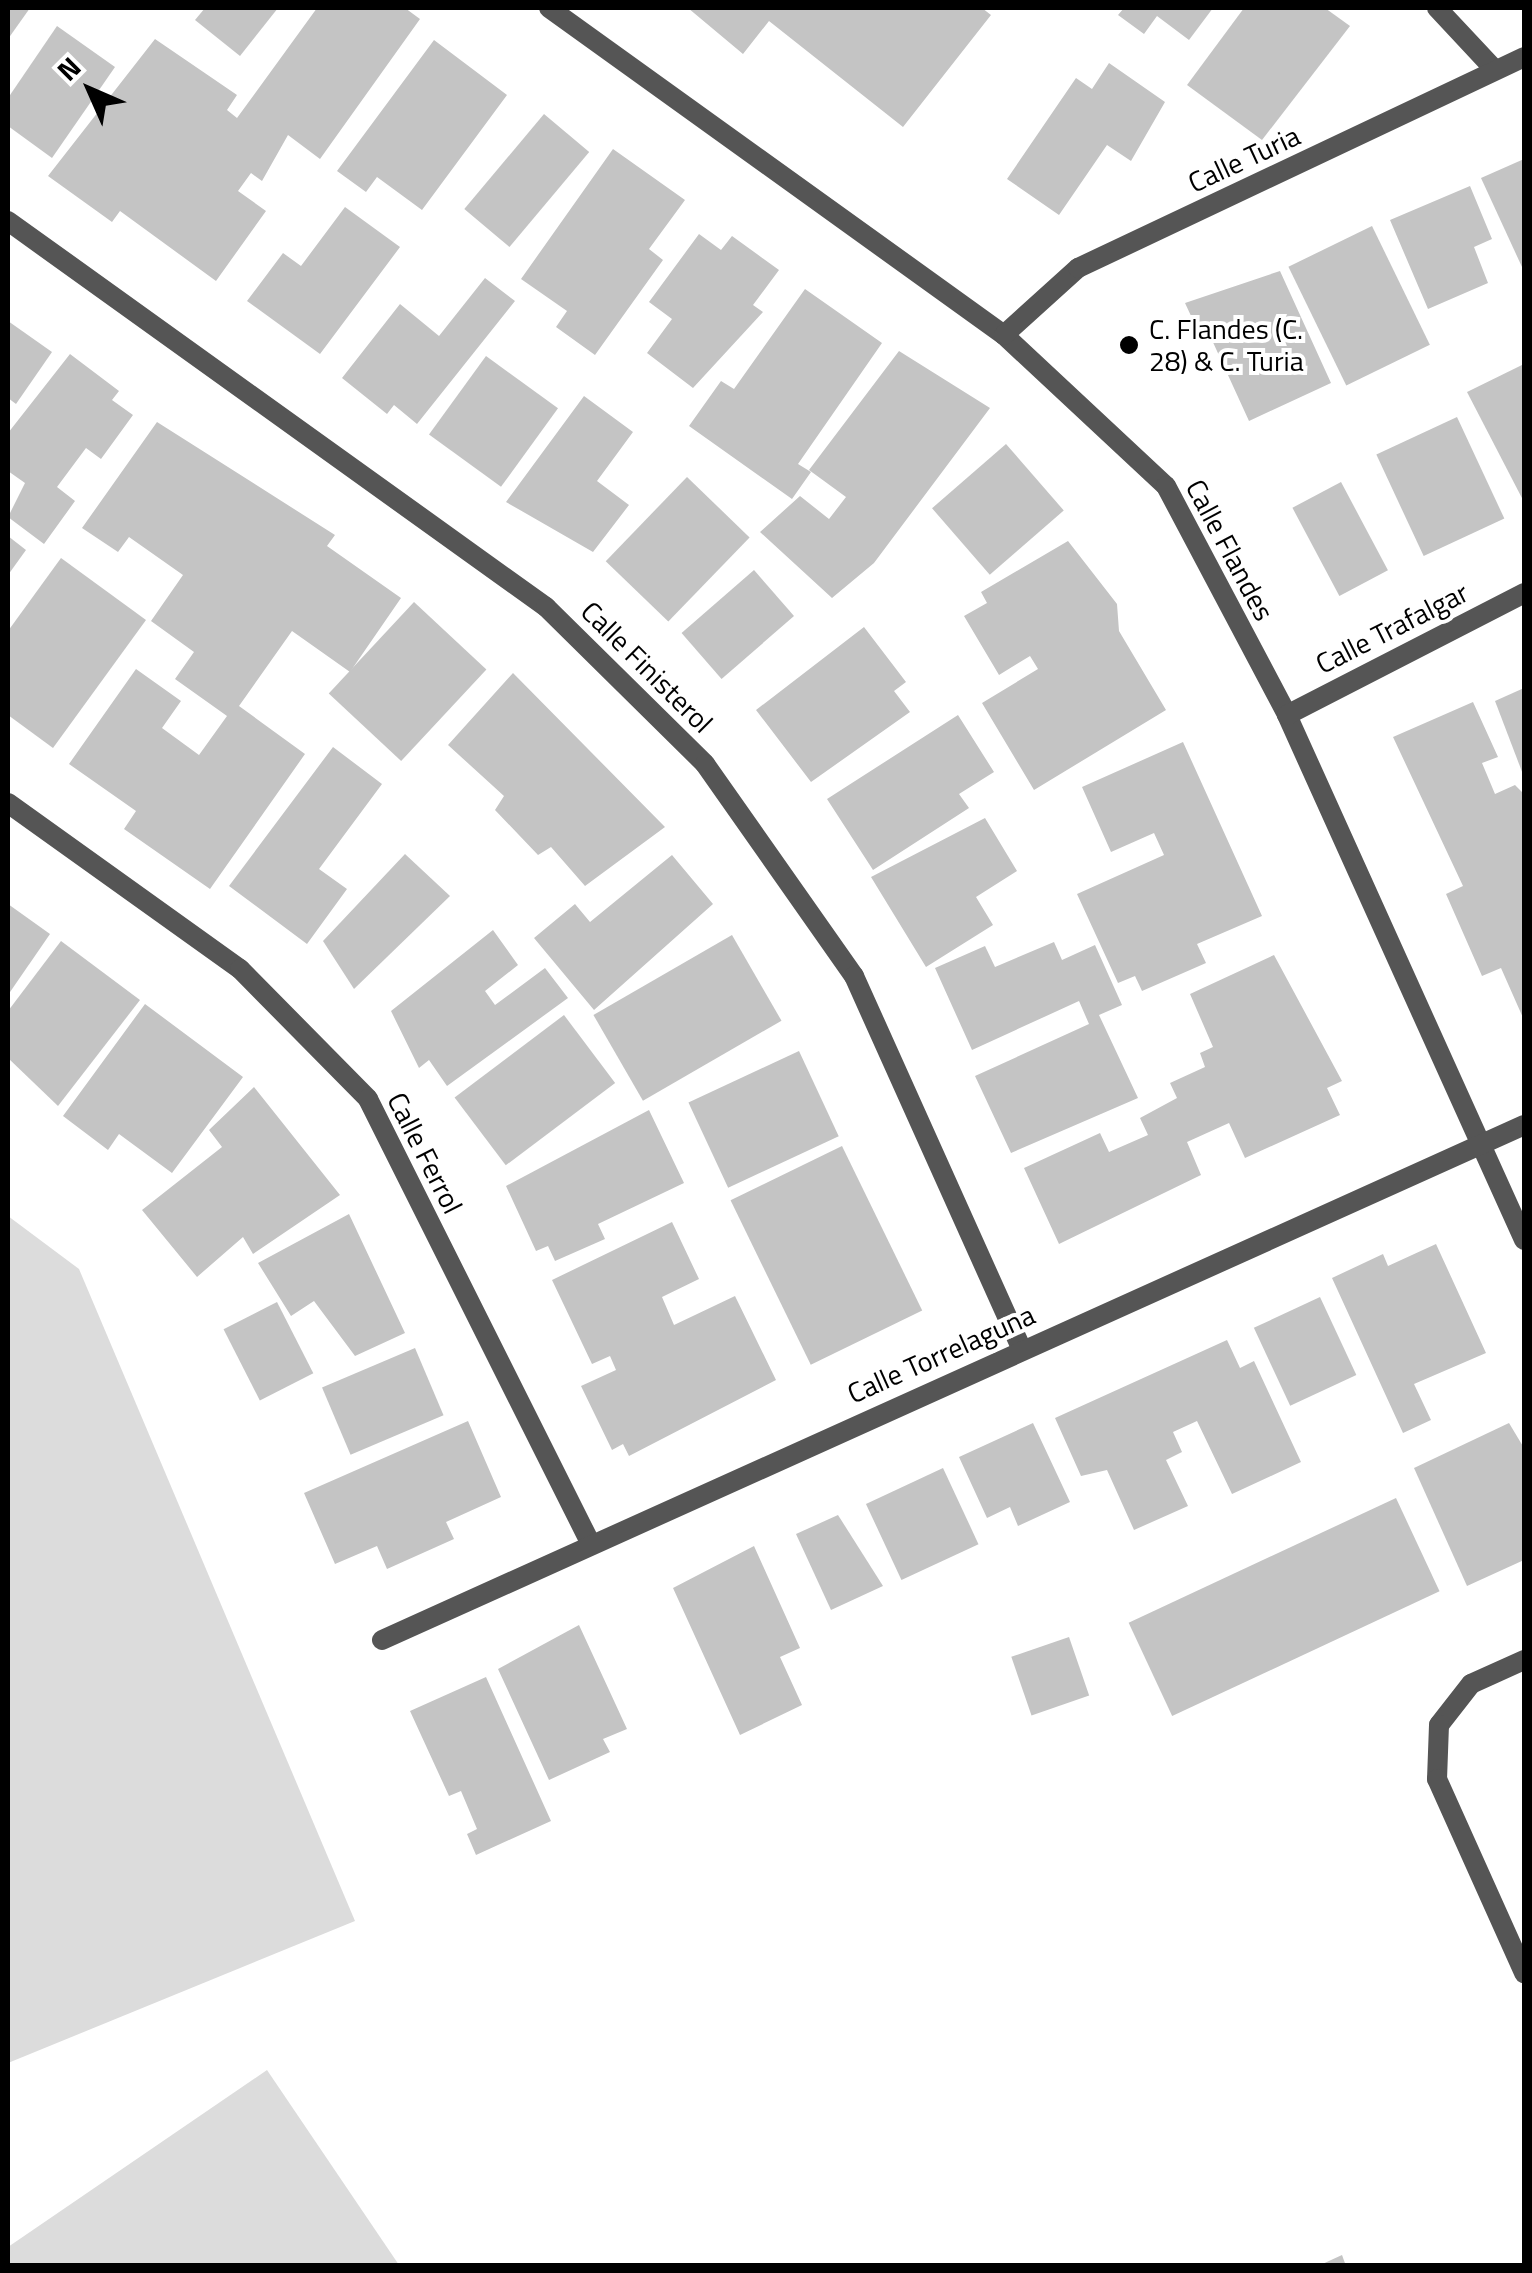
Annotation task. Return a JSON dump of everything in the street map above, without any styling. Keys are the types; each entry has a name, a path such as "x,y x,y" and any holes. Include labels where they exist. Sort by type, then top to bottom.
{"street":[{"name":"Calle Flandes","path":"549,8 1004,335 1166,486 1287,715 1484,1144 1524,1240"},
{"path":"1438,8 1495,70"},
{"name":"Calle Turia","path":"1004,335 1078,268 1524,57"},
{"name":"Calle Finisterol","path":"8,221 546,606 706,764 854,976 1022,1348"},
{"name":"Calle Trafalgar","path":"1287,715 1524,593"},
{"name":"Calle Ferrol","path":"8,803 240,969 368,1098 590,1542"},
{"name":"Calle Torrelaguna","path":"382,1640 590,1542 1524,1124"},
{"path":"1524,1660 1471,1684 1439,1725 1437,1779 1524,1973"}],"shaded area":[{"path":"8,1216 79,1269 355,1921 8,2063"},
{"path":"267,2070 399,2265 8,2265 8,2247"}],"building":[{"path":"8,8 30,8 8,39"},
{"path":"205,8 278,8 240,56 195,20"},
{"path":"317,8 405,8 420,19 320,159 288,135 262,181 251,173 238,191 266,211 216,281 120,211 112,222 48,176 155,39 237,95 227,110 237,118"},
{"path":"688,8 982,8 991,15 903,127 769,21 743,54"},
{"path":"1124,8 1213,8 1189,40 1157,16 1144,34 1118,15"},
{"path":"1244,8 1325,8 1350,26 1262,140 1187,85"},
{"path":"57,26 115,67 52,158 8,126 8,98"},
{"path":"434,40 507,95 422,210 377,177 366,192 337,171"},
{"path":"1109,63 1165,102 1131,161 1107,145 1059,215 1007,179 1076,78 1092,89"},
{"path":"544,114 589,152 509,247 464,209"},
{"path":"613,149 685,200 649,249 663,260 595,355 556,327 567,311 521,279"},
{"path":"1524,159 1524,266 1522,267 1481,178"},
{"path":"1470,186 1492,239 1474,247 1488,283 1428,309 1390,220"},
{"path":"345,207 400,247 320,354 247,301 283,253 301,266"},
{"path":"1372,226 1430,345 1346,385 1288,267"},
{"path":"699,234 721,250 732,236 779,270 753,305 763,312 693,388 647,353 672,319 649,302"},
{"path":"1280,271 1331,383 1249,421 1206,327 1198,331 1185,303"},
{"path":"485,278 515,301 417,424 394,405 387,414 342,378 400,304 439,336"},
{"path":"805,289 882,343 798,464 811,472 792,499 689,426 721,381 734,389"},
{"path":"8,321 52,352 16,404 8,398"},
{"path":"899,351 990,408 874,563 832,598 760,532 800,496 829,519 846,497 809,470"},
{"path":"70,354 119,391 112,400 133,415 101,459 86,448 57,487 75,501 44,544 8,517 25,483 8,471 8,433"},
{"path":"486,356 558,408 501,487 429,434"},
{"path":"1524,364 1524,502 1467,392"},
{"path":"584,396 633,432 597,481 629,505 593,552 506,502"},
{"path":"1457,417 1504,519 1424,556 1376,455"},
{"path":"157,422 335,535 327,546 401,598 350,672 292,631 239,706 305,754 210,889 124,829 136,811 69,764 136,669 181,701 162,728 199,755 227,716 175,679 194,652 151,621 183,575 129,537 118,552 82,528"},
{"path":"1006,444 1064,510 990,575 932,508"},
{"path":"687,477 750,537 668,622 606,561"},
{"path":"1341,482 1388,570 1339,596 1292,508"},
{"path":"8,536 26,550 8,575"},
{"path":"1068,541 1117,604 1119,631 1166,710 1034,790 982,703 1038,669 1030,656 999,675 964,616 987,603 981,592"},
{"path":"61,558 146,620 53,748 8,715 8,631"},
{"path":"754,570 794,616 722,679 682,633"},
{"path":"414,602 486,670 401,761 329,693"},
{"path":"864,627 906,682 894,691 910,712 811,782 756,710"},
{"path":"513,673 665,827 585,886 551,847 538,855 495,810 504,796 448,745"},
{"path":"1524,688 1524,777 1495,701"},
{"path":"1473,702 1498,757 1482,763 1495,794 1515,785 1524,794 1524,1020 1501,968 1482,976 1446,894 1463,886 1393,737"},
{"path":"958,715 994,772 959,794 969,808 873,870 827,799"},
{"path":"1183,742 1262,916 1197,944 1206,963 1142,991 1135,976 1118,983 1077,894 1164,855 1154,833 1111,852 1082,787"},
{"path":"333,747 382,784 319,869 347,889 307,944 229,886"},
{"path":"985,818 1017,871 976,897 993,925 926,967 871,877"},
{"path":"405,854 450,896 354,989 323,941"},
{"path":"672,855 713,904 594,1010 534,938 575,904 590,922"},
{"path":"8,904 50,934 8,995"},
{"path":"493,930 518,965 485,991 495,1005 545,968 568,998 447,1086 429,1060 419,1068 391,1011"},
{"path":"732,935 782,1021 643,1101 593,1015"},
{"path":"61,941 140,1000 58,1106 8,1058 8,1011"},
{"path":"1054,942 1062,960 1095,945 1122,1005 1099,1015 1138,1098 1011,1153 975,1076 1089,1024 1079,1001 972,1050 935,968 985,946 995,967"},
{"path":"1274,955 1342,1081 1327,1088 1340,1115 1245,1158 1229,1123 1187,1142 1201,1175 1059,1244 1024,1168 1100,1133 1109,1152 1148,1135 1140,1118 1177,1098 1170,1083 1205,1067 1200,1053 1213,1047 1190,994"},
{"path":"145,1004 243,1077 172,1173 119,1134 108,1150 63,1116"},
{"path":"564,1015 615,1083 506,1165 455,1097"},
{"path":"799,1051 839,1136 728,1188 688,1103"},
{"path":"254,1087 340,1195 253,1254 243,1237 197,1277 142,1210 222,1147 209,1130"},
{"path":"649,1110 684,1183 598,1224 605,1239 555,1261 548,1246 536,1251 506,1186"},
{"path":"842,1146 922,1310 811,1365 731,1200"},
{"path":"349,1214 405,1333 355,1356 314,1301 291,1316 258,1263"},
{"path":"672,1222 699,1279 662,1297 674,1325 735,1296 776,1380 629,1456 623,1444 612,1450 581,1386 616,1370 610,1356 592,1364 552,1280"},
{"path":"1436,1244 1486,1353 1414,1384 1431,1420 1403,1433 1332,1278 1383,1254 1388,1266"},
{"path":"1320,1297 1356,1375 1290,1406 1254,1328"},
{"path":"277,1302 313,1373 260,1401 224,1329"},
{"path":"1227,1340 1240,1368 1254,1361 1301,1462 1232,1494 1197,1421 1173,1432 1182,1452 1166,1460 1188,1506 1134,1530 1107,1470 1081,1476 1055,1418"},
{"path":"415,1348 444,1415 351,1455 322,1387"},
{"path":"468,1421 501,1497 446,1522 454,1539 387,1569 377,1546 335,1564 304,1493"},
{"path":"1033,1423 1070,1502 1018,1526 1010,1507 987,1518 959,1457"},
{"path":"1509,1423 1524,1448 1524,1560 1467,1586 1414,1468"},
{"path":"943,1468 978,1544 901,1580 866,1504"},
{"path":"1396,1498 1440,1591 1172,1716 1129,1623"},
{"path":"838,1515 883,1586 831,1610 796,1534"},
{"path":"754,1546 800,1648 780,1657 802,1705 740,1735 673,1588"},
{"path":"579,1625 627,1729 603,1739 610,1752 549,1780 498,1669"},
{"path":"1069,1637 1089,1696 1032,1715 1011,1657"},
{"path":"486,1677 551,1821 476,1855 467,1834 477,1829 461,1791 449,1796 410,1711"},
{"path":"1342,2255 1346,2266 1318,2266"}],"place":[{"name":"C. Flandes (C. 28) & C. Turia","path":"1129,345"}]}
